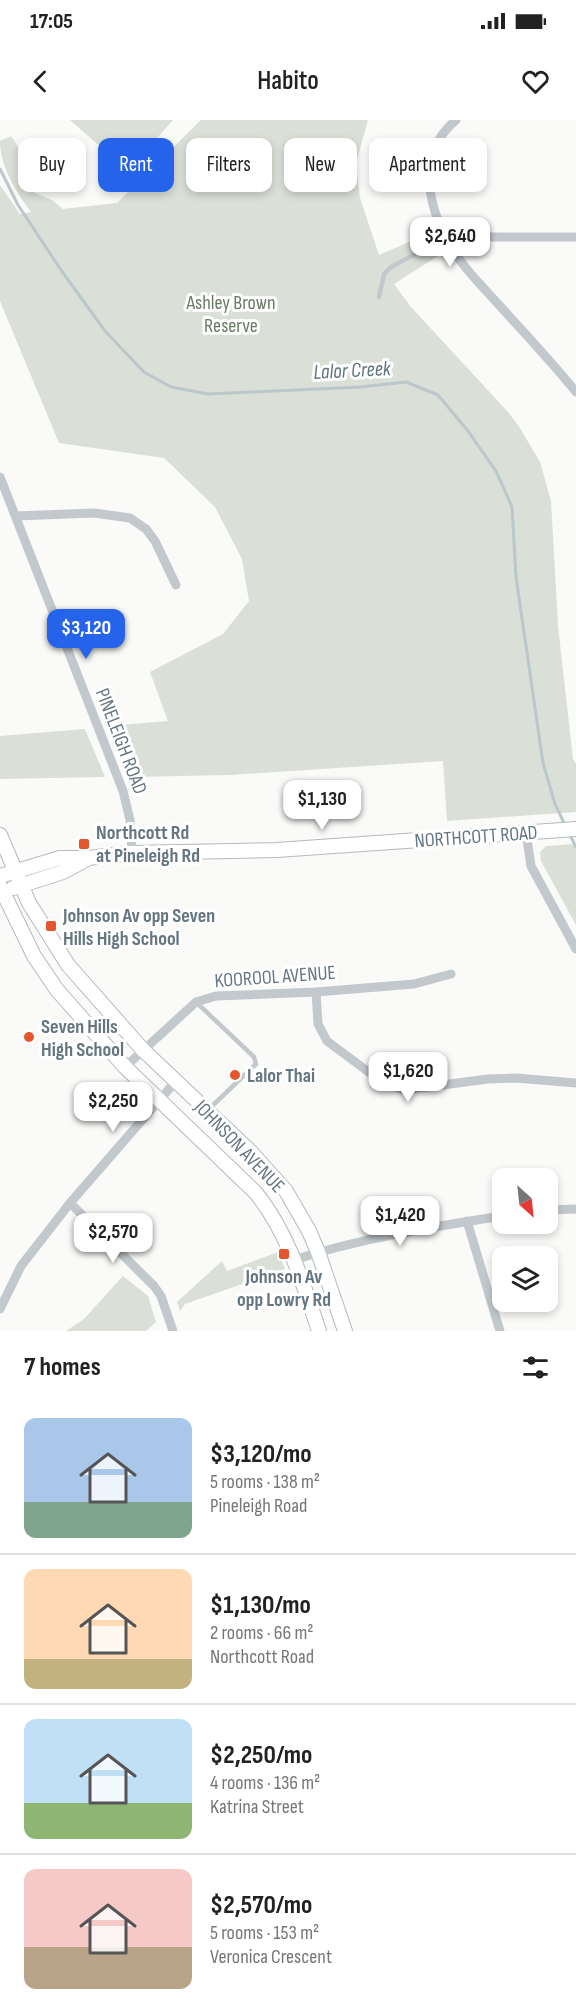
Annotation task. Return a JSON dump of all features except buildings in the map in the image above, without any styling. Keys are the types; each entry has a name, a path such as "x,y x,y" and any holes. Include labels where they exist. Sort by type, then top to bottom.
{"main road":[{"name":"NORTHCOTT ROAD","path":"0,876 60,858 88,858 132,853 266,851 576,829"},
{"name":"JOHNSON AVENUE","path":"0,835 21,885 51,940 68,965 143,1050 250,1150 286,1191 318,1252 345,1331"},
{"name":"NORTHCOTT ROAD","path":"1,889 63,872 88,858"},
{"name":"JOHNSON AVENUE","path":"1,889 23,936 57,990 125,1067 256,1193 279,1227 294,1260 319,1331"}],"street":[{"path":"456,120 442,135 431,159 428,173 438,219 465,267 576,392"},
{"path":"447,237 576,237"},
{"name":"PINELEIGH ROAD","path":"0,477 123,791 130,820 132,853"},
{"path":"16,516 94,513 130,518 146,529 155,541 176,585"},
{"path":"526,833 531,866 576,949"},
{"name":"KOOROOL AVENUE","path":"125,1067 196,1002 216,996 316,992 414,984 451,974"},
{"path":"316,992 318,1024 327,1041 381,1082 404,1090 488,1079 516,1078 576,1083"},
{"path":"0,1309 21,1266 70,1203 176,1081"},
{"path":"70,1203 154,1286 173,1331"},
{"path":"558,1210 576,1209"},
{"path":"294,1260 395,1234 492,1217"},
{"path":"467,1221 500,1331"}],"lane":[{"path":"379,297 384,274 391,267 447,237"},
{"path":"196,1002 254,1057 256,1064 207,1110"}],"green space":[{"path":"70,120 173,120 157,138 98,138 98,145"},
{"name":"Ashley Brown Reserve","path":"201,120 368,120 357,159 357,138 284,138 284,192 357,192 357,172 360,198 379,255 430,233 441,254 394,284 411,307 508,412 540,462 551,501 558,626 573,759 576,764 576,812 447,821 443,761 230,775 130,777 110,726 168,721 150,672 223,634 249,601 242,559 215,507 164,458 59,443 0,301 0,185 20,214 31,212 18,192 33,192 52,200 63,209 117,203 128,192 174,192 174,147"},
{"name":"Ashley Brown Reserve","path":"11,136 18,147 18,192 6,169 1,150 0,141"},
{"path":"85,729 105,777 0,779 0,736"},
{"path":"576,844 576,925 541,861 540,852 546,846"},
{"path":"278,1252 285,1269 185,1304 180,1311 177,1302 222,1261 227,1271"},
{"path":"123,1276 148,1296 156,1322 146,1331 66,1331 84,1319"}],"waterway":[{"name":"Lalor Creek","path":"0,169 18,205 105,331 144,372 171,387 208,394 360,387 406,382 438,395 468,431 496,471 512,507 516,577 543,763 555,804 566,827"},
{"name":"Lalor Creek","path":"569,833 576,847"}],"place":[{"name":"Northcott Rd at Pineleigh Rd","path":"84,844"},
{"name":"Johnson Av opp Seven Hills High School","path":"51,926"},
{"name":"Seven Hills High School","path":"29,1037"},
{"name":"Lalor Thai","path":"235,1075"},
{"name":"Johnson Av opp Lowry Rd","path":"284,1254"}]}
